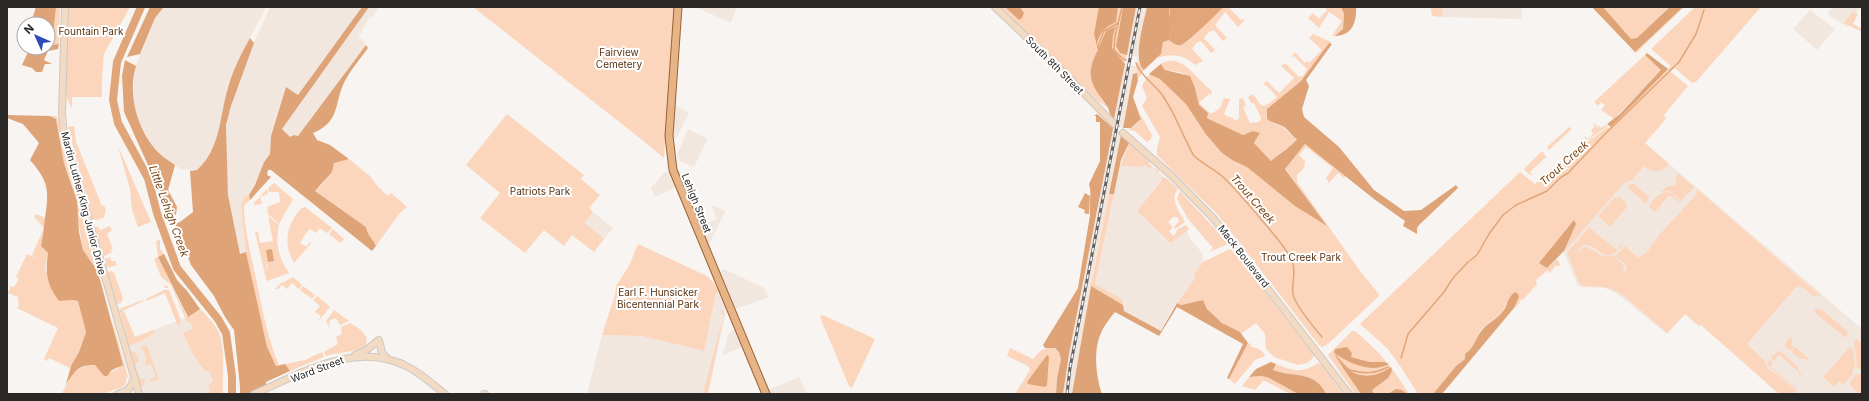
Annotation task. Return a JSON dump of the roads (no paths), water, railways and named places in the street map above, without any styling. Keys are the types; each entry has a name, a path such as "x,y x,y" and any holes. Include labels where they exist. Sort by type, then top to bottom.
{"main road":[{"name":"Martin Luther King Junior Drive","path":"65,7 62,113 64,135 139,394"},
{"name":"Lehigh Street","path":"678,7 669,136 673,170 766,394"},
{"name":"South 8th Street","path":"995,7 1068,77 1114,124"},
{"name":"Mack Boulevard","path":"1123,133 1172,176 1213,218 1349,394"},
{"path":"349,357 361,353 379,340 383,355 386,359"},
{"name":"Ward Street","path":"254,394 322,365 349,357 364,356 386,359 408,367 445,394"},
{"path":"118,394 128,390 135,379"}],"waterway":[{"name":"Little Lehigh Creek","path":"141,7 117,62 113,100 118,123 148,178 157,213 177,268 218,319 226,333 232,376 232,394"},
{"name":"Trout Creek","path":"1122,7 1115,36 1114,50 1126,60"},
{"name":"Trout Creek","path":"1401,358 1408,334 1444,292 1453,278 1477,255 1489,234 1503,215 1516,205 1547,191 1560,178 1568,173 1604,135 1679,62 1696,34 1704,10"},
{"path":"1098,46 1104,31 1118,23"},
{"name":"Trout Creek","path":"1136,63 1141,72 1168,103 1194,156 1219,173 1229,182 1285,249 1293,265 1294,298 1305,316 1322,337"},
{"name":"Trout Creek","path":"1336,356 1350,370 1364,373 1374,372 1388,367"}],"tunnel":[{"path":"1114,124 1123,133"}],"railway":[{"path":"1067,394 1070,368 1140,7"}],"park label":[{"name":"Fountain Park","path":"91,31"},
{"name":"Fairview Cemetery","path":"619,58"},
{"name":"Patriots Park","path":"540,191"},
{"name":"Trout Creek Park","path":"1301,257"},
{"name":"Earl F. Hunsicker Bicentennial Park","path":"658,298"}]}
